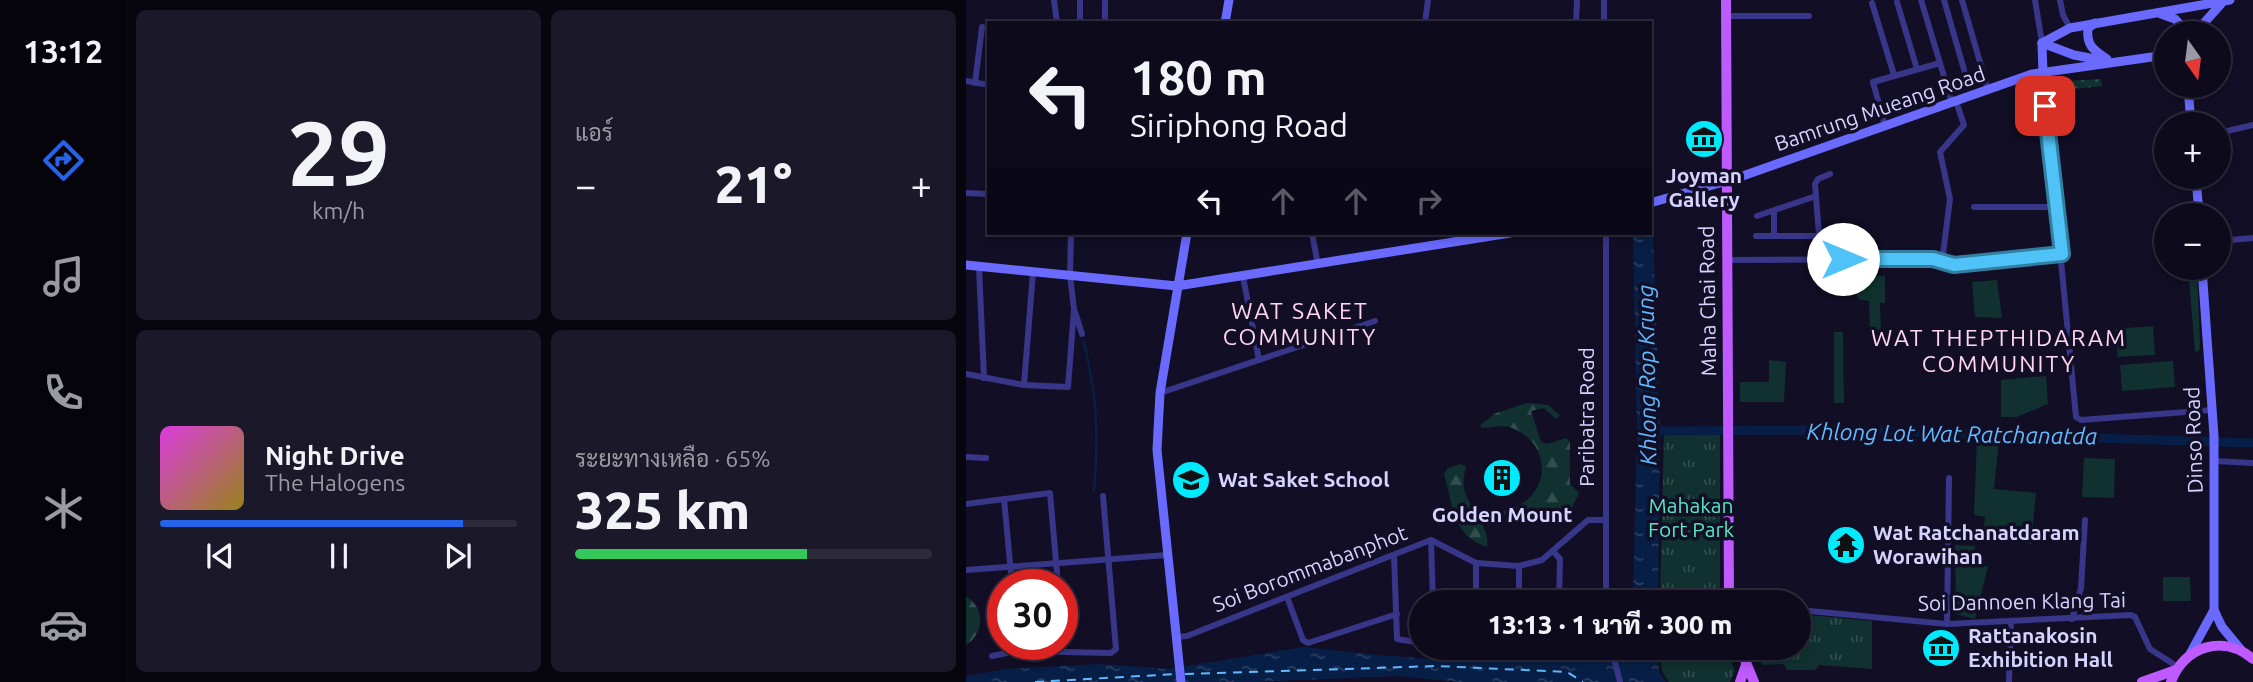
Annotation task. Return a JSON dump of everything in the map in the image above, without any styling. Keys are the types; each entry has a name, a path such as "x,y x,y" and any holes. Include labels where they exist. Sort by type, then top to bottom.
{"main road":[{"path":"1225,21 1229,0"},
{"name":"Maha Chai Road","path":"1726,0 1729,590"},
{"path":"2042,43 2070,28 2226,1"},
{"path":"2207,21 2226,1"},
{"path":"2156,12 2177,21"},
{"path":"2095,23 2088,28 2090,48 2111,62"},
{"path":"2042,43 2074,55 2111,62"},
{"path":"2042,43 2043,73"},
{"name":"Bamrung Mueang Road","path":"1652,203 2043,73 2154,57"},
{"path":"1181,682 1157,450 1160,393 1187,235"},
{"path":"966,265 1177,286 1318,265 1461,237 1486,235"},
{"name":"Dinso Road","path":"2190,654 2214,610 2214,441 2203,280"},
{"path":"2214,610 2222,627 2242,651 2253,659"},
{"path":"2171,682 2177,668 2190,654 2206,647 2220,645 2242,651"},
{"path":"1744,660 1754,682"},
{"path":"1740,682 1746,665"},
{"path":"2141,682 2177,668"}],"street":[{"path":"1054,0 1057,21"},
{"path":"1080,0 1080,21"},
{"path":"1104,21 1105,0"},
{"path":"1425,21 1428,0"},
{"path":"1576,21 1577,0"},
{"path":"1604,0 1604,21"},
{"path":"1921,0 1940,63 1964,125 1940,152 1950,199 1942,262"},
{"path":"1944,0 1965,73"},
{"path":"1962,0 1988,90"},
{"path":"2035,0 2042,43"},
{"path":"2060,0 2063,15 2070,28"},
{"path":"1897,2 1917,69"},
{"path":"1872,3 1894,75"},
{"path":"1726,16 1809,16"},
{"path":"975,83 982,27"},
{"path":"1885,126 1873,82 1940,63"},
{"path":"2043,73 2078,420 2212,410"},
{"path":"966,81 987,85"},
{"path":"2231,130 2253,125"},
{"path":"1821,260 1816,181 1830,174"},
{"path":"966,193 987,194"},
{"path":"1757,216 1816,196"},
{"path":"1974,207 2056,207"},
{"path":"1774,211 1774,236"},
{"path":"1071,235 1070,276 1074,309 1082,334"},
{"path":"1312,235 1318,265"},
{"name":"Paribatra Road","path":"1606,235 1606,590"},
{"path":"1756,236 1819,236"},
{"path":"2231,240 2253,238"},
{"path":"1726,260 1942,262 1954,265 2062,254"},
{"path":"979,267 984,378"},
{"path":"1024,385 1033,272"},
{"path":"1243,276 1259,360"},
{"path":"966,374 1024,385 1068,387 1074,309"},
{"path":"1160,393 1375,321"},
{"path":"966,457 986,458"},
{"path":"2214,461 2253,463"},
{"path":"1947,624 1949,478"},
{"path":"966,504 1050,493 1057,569"},
{"path":"1078,652 1111,653 1116,649 1102,496"},
{"path":"1004,499 1010,567"},
{"name":"Soi Borommabanphot","path":"1176,637 1187,636 1431,540 1476,564 1519,566 1542,560 1588,520 1605,520"},
{"path":"2072,619 2081,589 2085,520"},
{"path":"1431,540 1433,590"},
{"path":"1553,551 1560,559 1559,590"},
{"path":"966,569 1167,555"},
{"path":"1394,555 1397,639 1409,641"},
{"path":"1476,564 1476,590"},
{"path":"1519,566 1519,590"},
{"path":"1287,597 1303,640 1308,643 1397,614"},
{"name":"Soi Dannoen Klang Tai","path":"1811,611 1947,624 2131,615 2136,617 2150,649 2177,668"},
{"path":"2010,682 2011,622"},
{"path":"1614,660 1620,682"}],"green space":[{"path":"2101,79 2102,86 2072,89 2074,106 2061,106 2056,93 2059,85 2066,81"},
{"path":"1854,276 1885,276 1885,303 1880,303 1881,335 1870,333 1869,301 1858,299"},
{"path":"1997,280 2002,318 1975,317 1972,282"},
{"path":"2189,280 2197,280 2200,345 2199,351 2195,352"},
{"path":"2153,326 2155,355 2118,357 2115,329"},
{"path":"1834,332 1843,332 1844,403 1834,403"},
{"path":"1769,360 1786,362 1784,402 1740,402 1740,382 1769,382"},
{"path":"2173,361 2175,387 2122,391 2120,365"},
{"path":"2046,376 2048,404 2017,417 2001,417 2001,380"},
{"path":"1527,403 1548,405 1560,415 1556,419 1544,408 1531,411 1541,442 1547,444 1566,438 1570,442 1570,484 1579,493 1568,516 1528,520 1498,514 1520,505 1533,494 1542,472 1541,461 1531,440 1521,433 1509,427 1482,428 1480,425 1496,413"},
{"name":"Mahakan Fort Park","path":"1664,434 1720,435 1720,590 1660,590"},
{"path":"1977,439 1999,440 1994,489 2036,493 2031,544 1983,537 1985,517 1974,515"},
{"path":"2084,458 2115,459 2114,498 2082,497"},
{"path":"1460,464 1466,466 1464,489 1483,525 1487,547 1466,535 1455,517 1444,474 1448,468"},
{"path":"1955,545 1975,546 1974,565 1988,566 1975,619 1956,614"},
{"path":"2163,577 2190,577 2191,601 2163,601"},
{"path":"966,596 977,607 980,620 977,634 966,645"},
{"path":"1811,615 1872,621 1872,669 1819,665 1815,670 1787,670 1784,664 1762,665 1760,660 1811,660"},
{"path":"1661,660 1730,660 1735,671 1730,682 1669,682 1662,671"}],"water":[{"name":"Khlong Rop Krung","path":"1652,204 1660,427 1658,590 1633,590 1637,432 1633,235 1652,235"},
{"path":"1304,647 1409,658 1409,660 1658,660 1659,671 1666,682 1460,682 1398,676 1255,682 966,682 966,676 1007,669 1100,664 1168,669"}],"waterway":[{"path":"1084,342 1096,416 1094,491"},
{"name":"Khlong Lot Wat Ratchanatda","path":"1650,431 1848,430 2253,443"}],"ferry route":[{"path":"1185,674 1437,666 1567,672 1583,682"},
{"path":"1035,682 1176,674"}],"place":[{"name":"Joyman Gallery","path":"1704,139"},
{"name":"Golden Mount","path":"1502,478"},
{"name":"Wat Saket School","path":"1191,480"},
{"name":"Wat Ratchanatdaram Worawihan","path":"1846,545"},
{"name":"Rattanakosin Exhibition Hall","path":"1941,648"}],"district":[{"name":"WAT SAKET COMMUNITY","path":"1300,324"},
{"name":"WAT THEPTHIDARAM COMMUNITY","path":"1999,351"}],"route":[{"path":"1843,259 1933,259 1954,265 2062,254 2045,106"}]}
